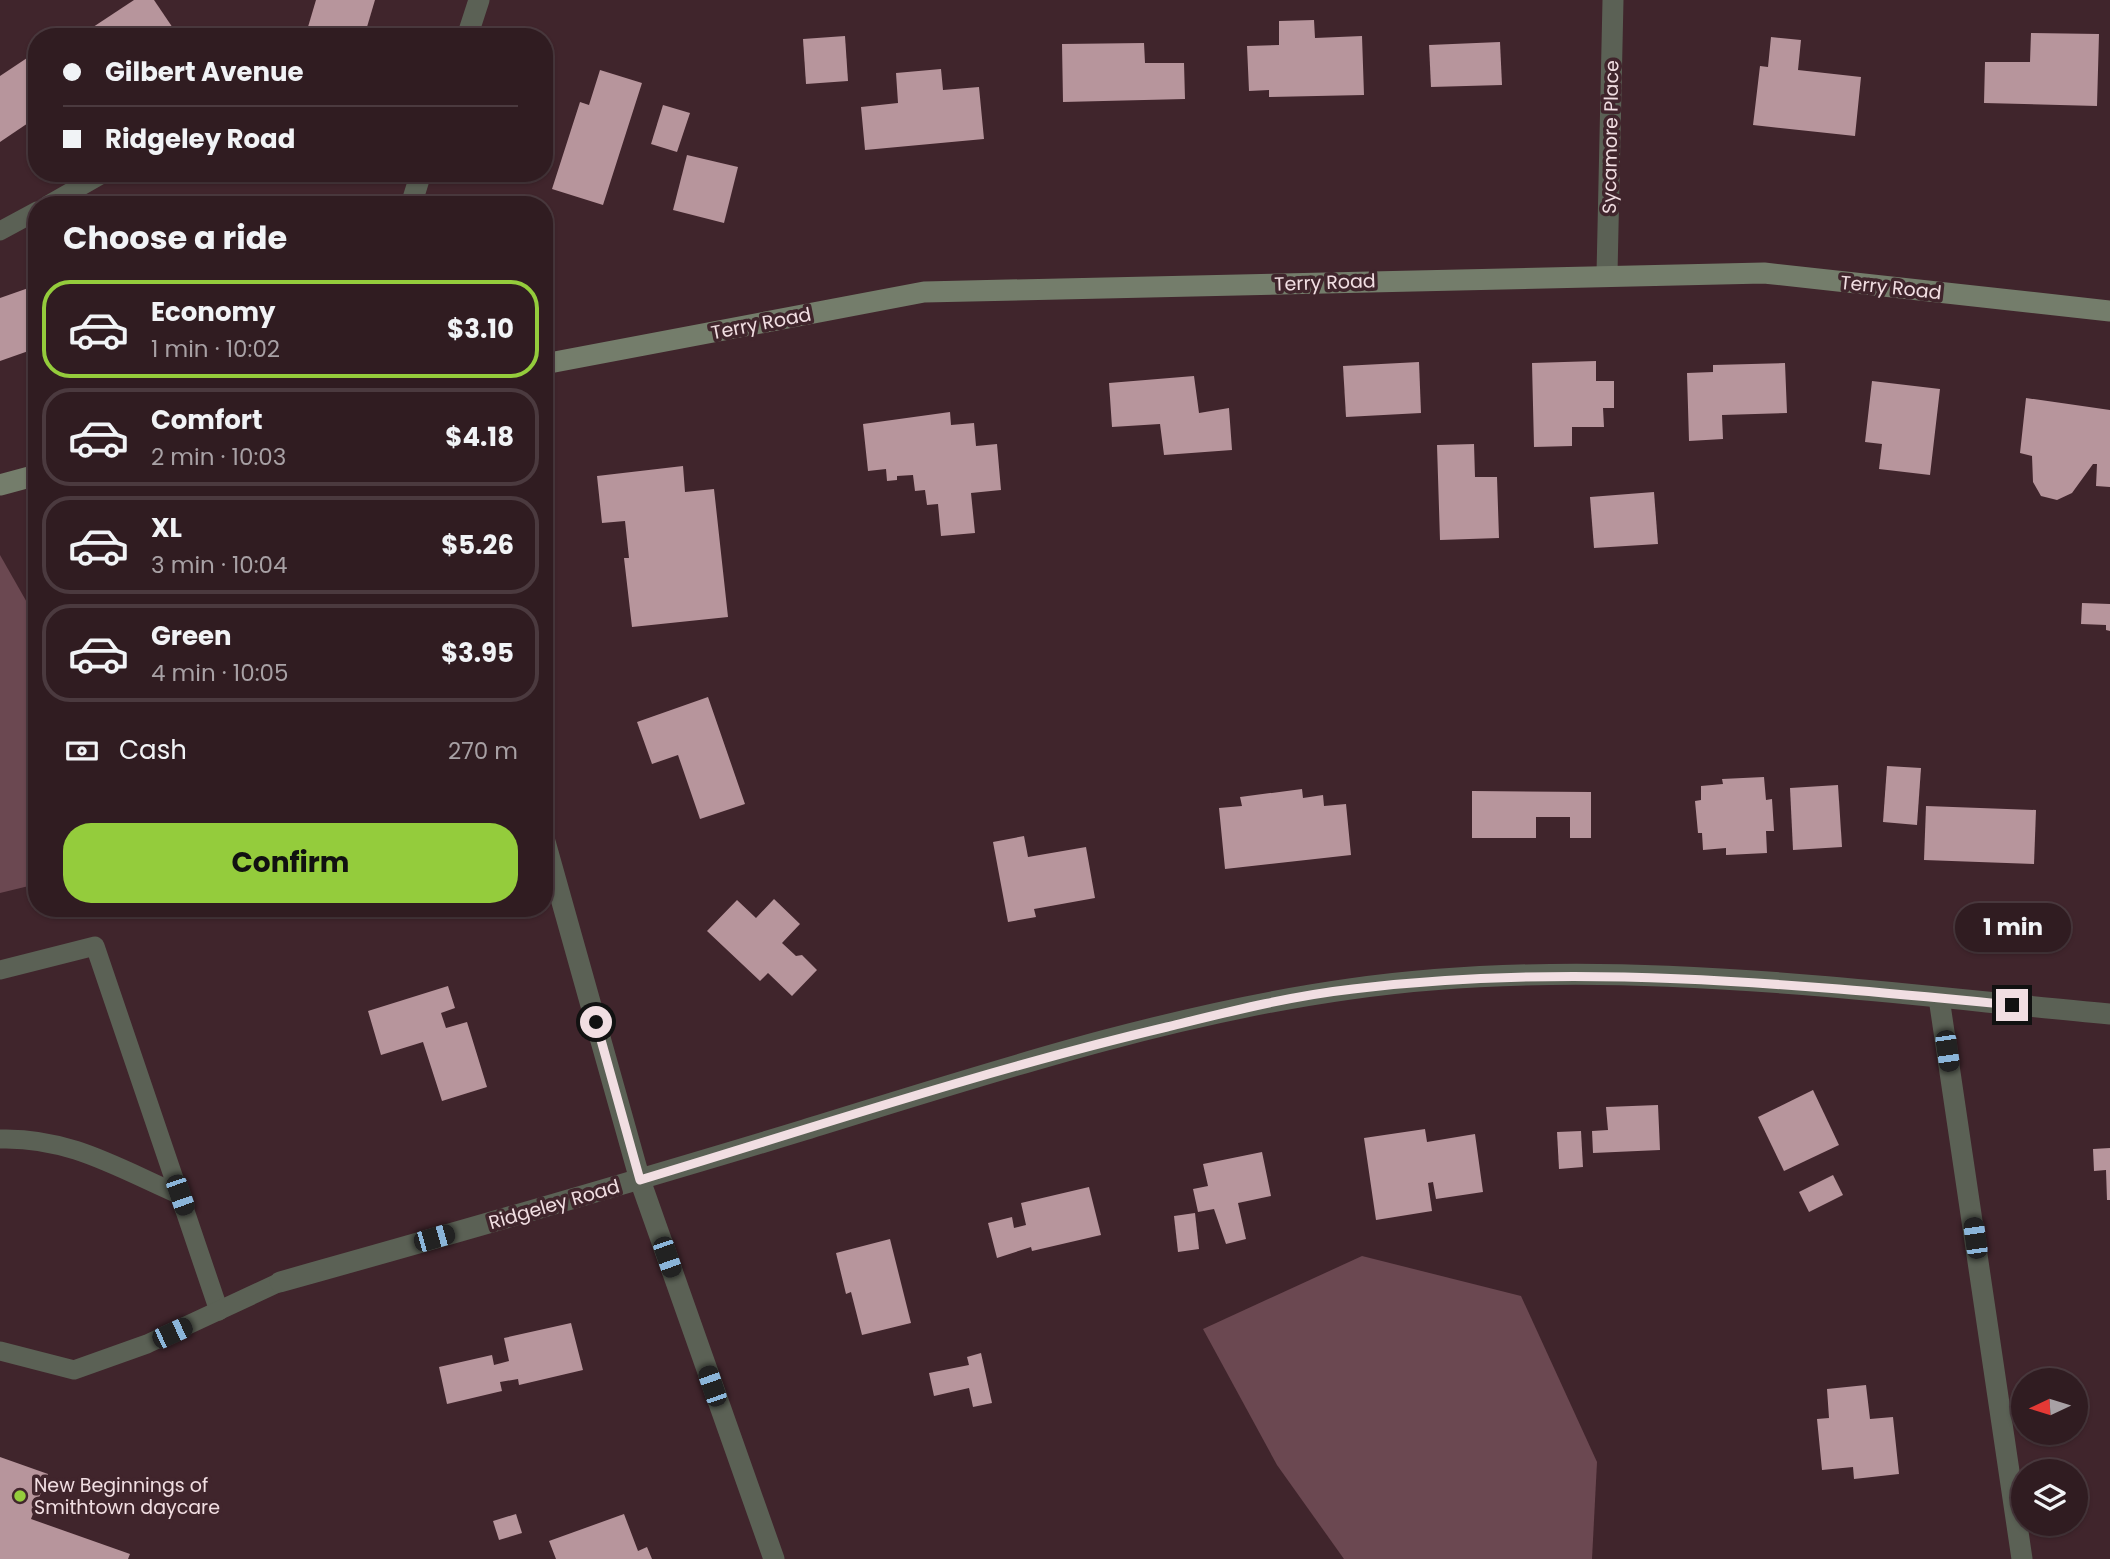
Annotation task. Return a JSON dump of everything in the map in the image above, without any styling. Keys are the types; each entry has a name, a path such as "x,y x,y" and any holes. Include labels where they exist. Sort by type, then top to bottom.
{"street":[{"path":"470,28 479,0"},
{"name":"Sycamore Place","path":"1607,274 1613,0"},
{"name":"Terry Road","path":"553,362 924,292 1607,274 1764,273 2110,311"},
{"path":"0,485 28,477"},
{"path":"553,870 640,1180 774,1559"},
{"name":"Ridgeley Road","path":"280,1282 640,1180 1060,1052 1240,1010 1351,989 1511,975 1661,977 2110,1014"},
{"path":"1939,998 2022,1559"}],"lane":[{"path":"64,196 88,182"},
{"path":"0,232 28,216"},
{"path":"0,970 95,946 219,1311"},
{"path":"0,1139 28,1138 67,1145 180,1195"},
{"path":"0,1351 74,1370 148,1344 280,1282"}],"shaded area":[{"path":"0,555 28,604 28,886 0,893"},
{"path":"1362,1256 1521,1296 1597,1462 1592,1559 1344,1559 1277,1465 1203,1329"}],"building":[{"path":"134,0 154,0 173,28 92,28"},
{"path":"316,0 375,0 367,28 308,28"},
{"path":"1314,20 1315,38 1362,36 1364,95 1269,97 1269,90 1249,91 1247,46 1279,45 1279,21"},
{"path":"2031,33 2099,34 2097,106 1984,103 1985,62 2030,62"},
{"path":"845,36 848,81 806,84 803,39"},
{"path":"1771,37 1801,40 1798,70 1861,77 1855,136 1753,125 1760,66 1768,67"},
{"path":"1500,42 1502,85 1431,87 1429,45"},
{"path":"1144,43 1145,63 1184,63 1185,99 1063,102 1062,44"},
{"path":"28,57 28,123 0,142 0,76"},
{"path":"941,69 943,90 979,87 984,139 865,150 861,107 898,103 896,73"},
{"path":"600,70 642,83 603,205 552,189 580,102 589,105"},
{"path":"663,105 690,113 677,152 651,144"},
{"path":"687,155 738,167 724,223 673,210"},
{"path":"28,288 28,351 0,361 0,298"},
{"path":"1596,361 1596,381 1614,381 1614,408 1603,408 1604,427 1572,427 1572,446 1534,447 1532,363"},
{"path":"1419,362 1421,413 1346,417 1343,366"},
{"path":"1785,363 1787,413 1722,415 1723,439 1689,441 1687,373 1713,372 1713,365"},
{"path":"1194,376 1199,413 1229,408 1232,450 1164,455 1160,424 1112,427 1109,383"},
{"path":"1872,381 1940,389 1930,475 1879,469 1882,444 1865,442"},
{"path":"2026,398 2110,410 2110,487 2096,486 2097,464 2093,464 2072,493 2057,500 2041,496 2033,482 2032,456 2020,453"},
{"path":"950,412 951,425 974,423 976,446 997,444 1001,490 971,493 975,533 941,536 938,504 927,505 925,490 915,491 913,475 897,476 897,480 887,481 886,469 868,471 863,424"},
{"path":"1474,444 1475,477 1497,477 1499,538 1440,540 1437,445"},
{"path":"683,466 685,492 714,489 728,617 632,627 624,558 629,558 625,521 602,523 597,476"},
{"path":"1654,492 1658,544 1594,548 1590,497"},
{"path":"2082,603 2110,604 2110,631 2106,630 2106,625 2081,624"},
{"path":"708,697 745,804 700,819 678,755 652,764 637,722"},
{"path":"1887,766 1921,768 1917,825 1883,822"},
{"path":"1764,777 1766,800 1772,799 1774,831 1766,831 1767,853 1726,855 1726,848 1703,850 1702,833 1698,833 1695,801 1701,800 1701,786 1723,784 1722,779"},
{"path":"1838,785 1842,847 1793,850 1790,788"},
{"path":"1302,789 1303,798 1323,795 1324,806 1346,804 1351,855 1225,869 1219,808 1242,806 1240,797"},
{"path":"1472,791 1591,792 1591,838 1570,838 1570,817 1536,817 1536,838 1472,838"},
{"path":"1926,806 2036,810 2034,864 1924,860"},
{"path":"1024,836 1028,857 1086,847 1095,898 1034,909 1036,917 1008,922 993,842"},
{"path":"774,899 800,924 782,943 796,956 802,955 817,970 792,996 768,973 760,981 707,931 737,900 756,918"},
{"path":"448,986 455,1008 441,1013 446,1028 467,1022 487,1087 442,1101 423,1042 381,1055 368,1011"},
{"path":"1813,1090 1839,1145 1784,1171 1758,1117"},
{"path":"1658,1105 1660,1150 1593,1153 1592,1131 1608,1130 1606,1107"},
{"path":"1425,1129 1427,1142 1475,1134 1483,1192 1436,1199 1433,1182 1428,1183 1432,1211 1376,1220 1364,1138"},
{"path":"1581,1131 1583,1167 1559,1169 1557,1132"},
{"path":"2110,1148 2110,1200 2107,1200 2106,1170 2094,1171 2093,1149"},
{"path":"1262,1152 1271,1196 1238,1203 1246,1239 1226,1244 1214,1209 1198,1212 1193,1189 1208,1186 1203,1164"},
{"path":"1833,1175 1843,1195 1809,1212 1799,1192"},
{"path":"1089,1187 1101,1235 1032,1251 1031,1247 997,1258 988,1223 1012,1217 1014,1228 1026,1225 1021,1203"},
{"path":"1195,1213 1199,1249 1178,1252 1174,1216"},
{"path":"890,1239 911,1323 862,1335 851,1292 846,1294 836,1253"},
{"path":"571,1323 583,1370 519,1385 518,1379 500,1382 502,1391 447,1404 439,1367 492,1355 494,1365 509,1361 504,1338"},
{"path":"981,1353 992,1403 973,1407 969,1388 934,1396 929,1373 969,1365 967,1357"},
{"path":"1866,1385 1870,1419 1893,1417 1899,1474 1854,1479 1853,1467 1822,1470 1817,1419 1829,1418 1827,1389"},
{"name":"New Beginnings of Smithtown daycare","path":"0,1457 48,1474 31,1519 130,1554 128,1559 0,1559"},
{"path":"516,1514 522,1533 499,1540 493,1521"},
{"path":"624,1514 638,1551 647,1547 652,1559 556,1559 549,1541"}],"place":[{"name":"New Beginnings of Smithtown daycare","path":"20,1496"}],"route":[{"path":"596,1022 640,1180 1060,1052 1240,1010 1351,989 1511,975 1689,977 2012,1005"}]}
